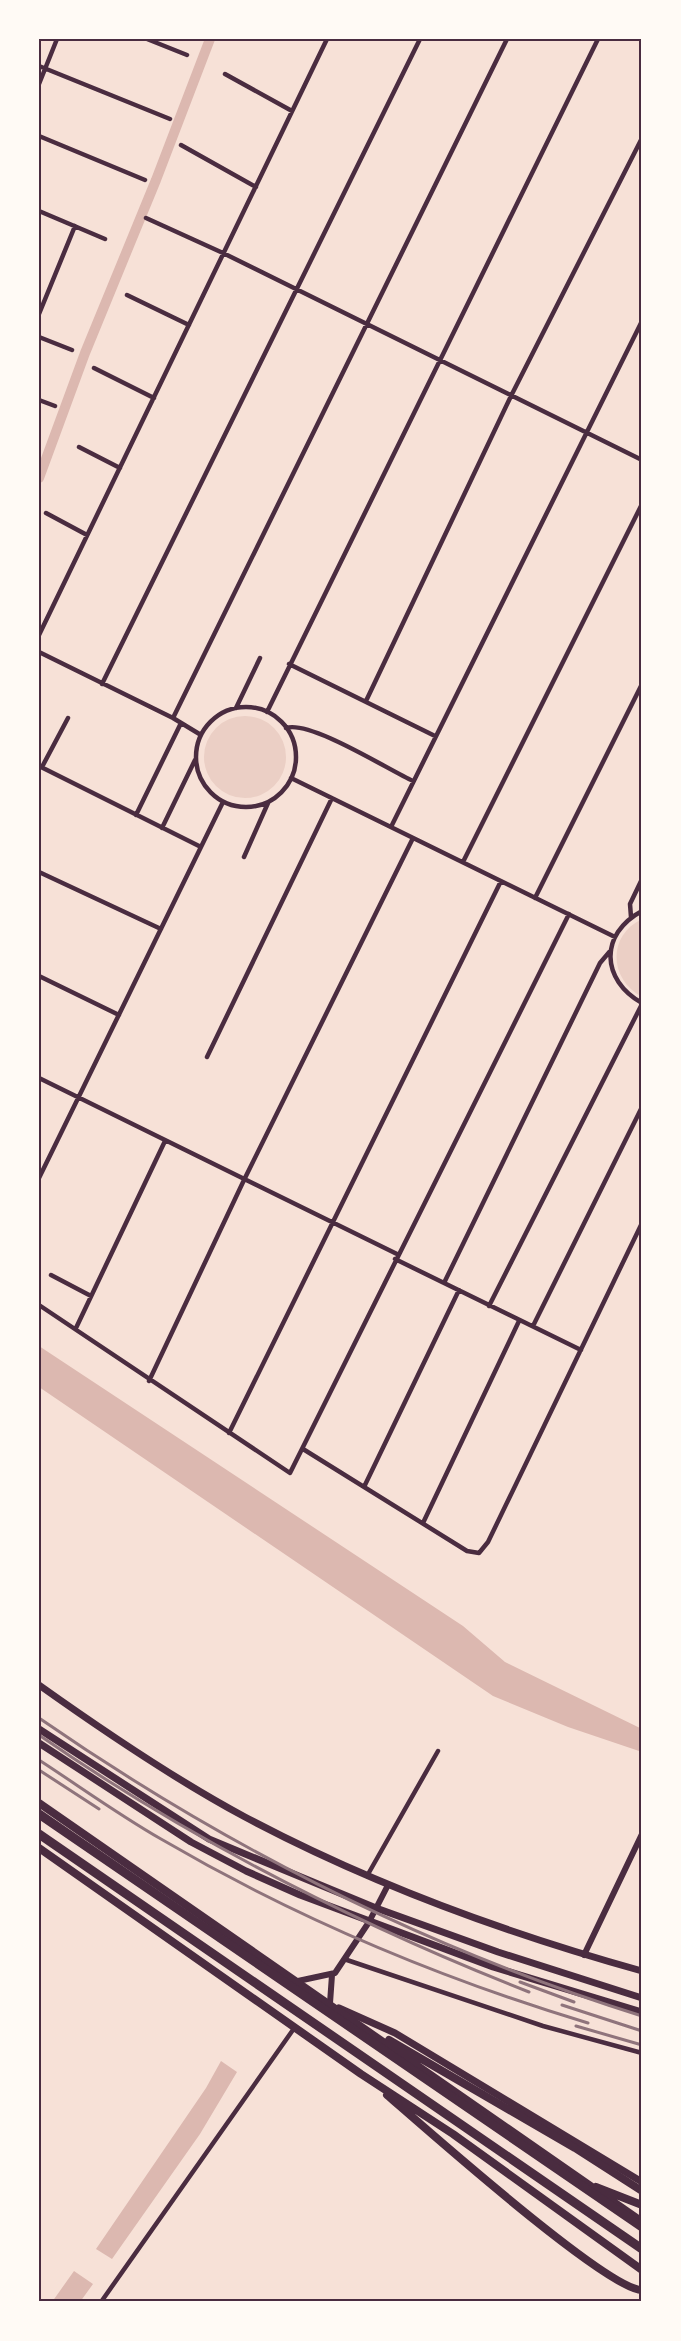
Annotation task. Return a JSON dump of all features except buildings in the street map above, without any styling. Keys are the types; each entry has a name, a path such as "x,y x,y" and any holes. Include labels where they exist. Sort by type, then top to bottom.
{"highway":[{"path":"39,1803 339,2008 412,2063 642,2222"},
{"path":"39,1814 642,2227"},
{"path":"39,1834 642,2249"},
{"path":"39,1848 361,2074 453,2133 642,2270"},
{"path":"366,2027 575,2148 642,2191"},
{"path":"361,2074 465,2164 556,2236 606,2272 635,2290 642,2290"},
{"path":"589,2185 642,2205"}],"main road":[{"path":"39,1685 204,1794 367,1876 505,1930 642,1971"},
{"path":"39,1729 209,1839 376,1908 498,1952 642,1998"},
{"path":"39,1743 191,1842 246,1871 369,1922 493,1967 642,2012"},
{"path":"339,2008 395,2033 642,2182"}],"street":[{"path":"39,84 57,39"},
{"path":"147,39 187,55"},
{"path":"39,634 327,40 320,39"},
{"path":"102,684 420,39"},
{"path":"173,718 507,39"},
{"path":"267,712 598,39"},
{"path":"39,66 170,119"},
{"path":"225,74 292,111"},
{"path":"39,136 145,180"},
{"path":"366,701 511,396 642,138"},
{"path":"181,145 256,187"},
{"path":"39,211 105,239"},
{"path":"146,218 223,253 641,458"},
{"path":"39,314 75,226"},
{"path":"127,295 189,325"},
{"path":"391,827 642,321"},
{"path":"39,337 72,350"},
{"path":"94,368 154,398"},
{"path":"39,400 56,406"},
{"path":"79,447 120,468"},
{"path":"463,862 642,504"},
{"path":"46,513 87,535"},
{"path":"39,652 173,718 201,735"},
{"path":"236,708 260,658"},
{"path":"289,664 435,736"},
{"path":"535,898 642,684"},
{"path":"162,828 195,760 201,735 210,722 222,713 236,708 252,707 267,712 286,728 295,752 291,778 281,793 268,803 253,807 237,807 223,802 209,792 200,777 195,760"},
{"path":"68,718 41,766 201,847"},
{"path":"136,815 181,723"},
{"path":"286,728 294,725 317,732 413,782"},
{"path":"291,778 615,937"},
{"path":"207,1057 332,798"},
{"path":"39,1178 223,802"},
{"path":"244,857 268,803"},
{"path":"149,1381 244,1180 413,838"},
{"path":"39,872 161,929"},
{"path":"631,917 630,904 642,879"},
{"path":"229,1433 501,881"},
{"path":"489,1306 642,1004 628,995 617,982 611,967 611,950 615,937 631,917 642,911"},
{"path":"39,1305 76,1328 149,1381 290,1473 569,914"},
{"path":"444,1283 600,963 611,950"},
{"path":"39,976 119,1015"},
{"path":"39,1078 333,1223 444,1283 581,1350"},
{"path":"533,1326 642,1107"},
{"path":"76,1328 165,1141"},
{"path":"303,1449 472,1553 483,1550 642,1223"},
{"path":"51,1275 91,1296"},
{"path":"364,1487 459,1290"},
{"path":"423,1523 519,1321"},
{"path":"367,1876 438,1751"},
{"path":"584,1955 641,1838"},
{"path":"330,2003 333,1974 369,1922 388,1885"},
{"path":"343,1961 543,2026 642,2053"},
{"path":"298,1981 333,1974"},
{"path":"101,2302 295,2027"}],"shaded area":[{"path":"245,716 261,719 274,728 283,741 286,757 283,773 274,786 261,795 245,798 229,795 216,786 207,773 204,757 207,741 216,728 229,719"},
{"path":"642,919 642,997 623,980 616,958 623,936 631,926"},
{"path":"39,1346 463,1626 505,1662 642,1729 642,1752 568,1727 493,1696 39,1387"},
{"path":"221,2061 237,2072 200,2134 112,2259 96,2249 206,2088"},
{"path":"74,2271 93,2284 80,2302 52,2302"}],"waterway":[{"path":"39,478 85,353 156,180 210,39"}],"railway":[{"path":"39,1718 109,1765 181,1809 329,1890 483,1959 642,2016"},
{"path":"39,1735 156,1810 276,1878 401,1938 529,1992"},
{"path":"39,1760 161,1839 212,1868 316,1920 423,1966 588,2023"},
{"path":"39,1770 99,1809"},
{"path":"520,1982 574,2002"},
{"path":"562,2005 642,2031"},
{"path":"576,2026 642,2045"}]}
